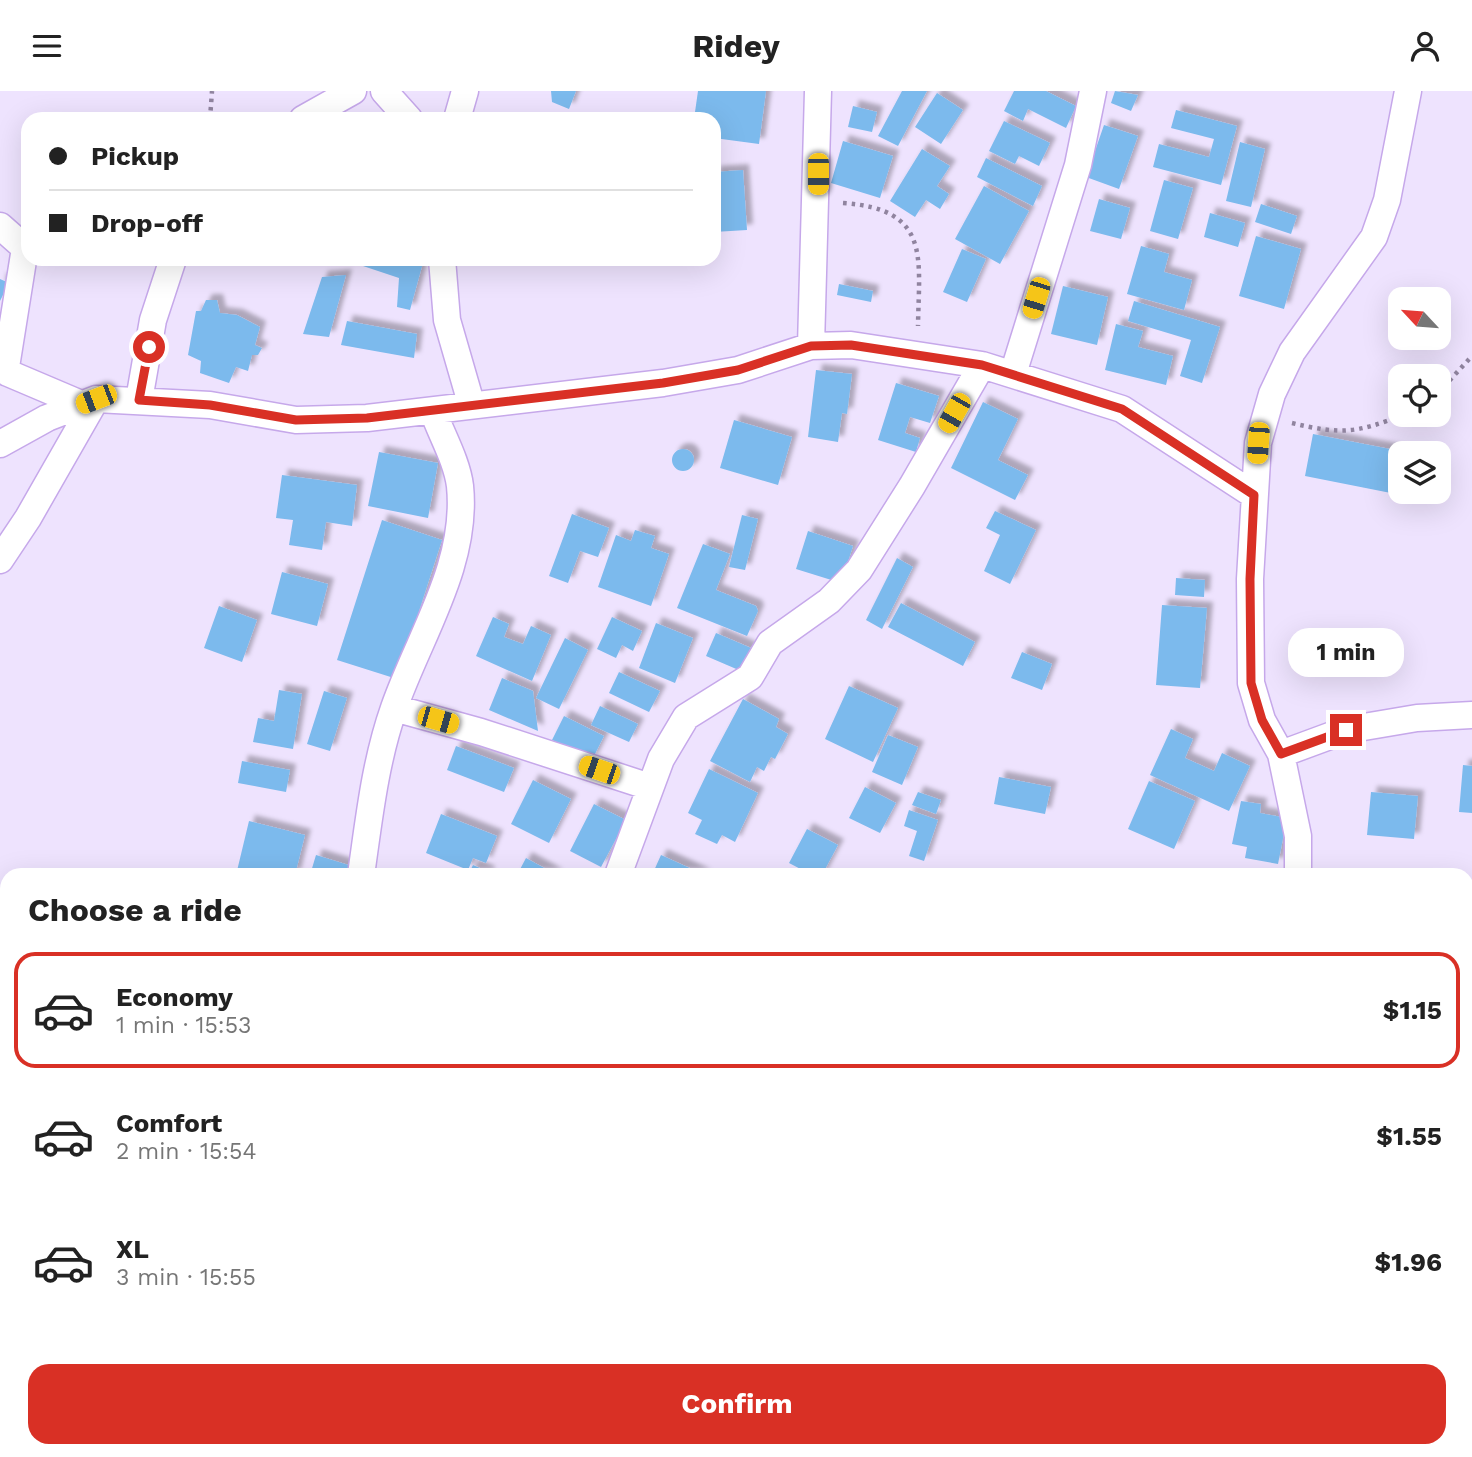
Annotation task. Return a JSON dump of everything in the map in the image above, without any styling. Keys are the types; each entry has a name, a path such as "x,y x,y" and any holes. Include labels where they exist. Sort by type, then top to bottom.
{"street":[{"path":"316,112 353,91"},
{"path":"384,91 403,112"},
{"path":"459,112 465,91"},
{"path":"811,346 818,91"},
{"path":"1013,374 1077,165 1093,91"},
{"path":"1298,868 1298,836 1281,754 1262,720 1251,683 1250,579 1258,443 1272,394 1293,352 1374,237 1387,200 1408,91"},
{"path":"0,226 21,244"},
{"path":"22,266 8,351 8,373 89,401 139,400 210,405 296,420 433,411 471,403 663,383 738,370 811,346 851,345 982,365 1122,409 1254,495"},
{"path":"139,400 153,320 171,266"},
{"path":"443,266 447,320 471,403"},
{"path":"621,868 661,759 686,717 750,677 770,643 829,601 859,571 982,365"},
{"path":"0,444 47,418 89,401"},
{"path":"0,560 28,518 89,401"},
{"path":"362,868 375,774 394,708 429,629 461,523 460,483 433,411"},
{"path":"394,708 481,732 650,787"},
{"path":"1281,754 1346,730 1417,718 1472,715"}],"path":[{"path":"210,112 212,91"},
{"path":"817,201 872,206 891,213 906,224 920,266 917,356"},
{"path":"1451,379 1472,356"},
{"path":"1265,417 1331,432 1363,430 1388,421"}],"building":[{"path":"551,91 576,91 569,109 552,102"},
{"path":"698,91 766,91 759,144 721,139 721,112 695,112"},
{"path":"902,91 927,91 898,146 878,136"},
{"path":"1014,91 1046,91 1076,106 1066,128 1028,109 1023,121 1004,111"},
{"path":"1115,91 1138,95 1131,111 1111,103"},
{"path":"937,93 963,110 941,144 915,127"},
{"path":"853,106 877,112 872,132 848,127"},
{"path":"1176,110 1237,126 1221,185 1153,167 1159,144 1209,157 1214,139 1171,128"},
{"path":"1004,121 1050,143 1039,166 1019,156 1015,164 989,151"},
{"path":"1104,125 1138,136 1119,189 1086,177"},
{"path":"843,141 893,156 880,198 831,183"},
{"path":"1240,142 1265,149 1251,207 1226,201"},
{"path":"922,149 950,166 937,186 949,194 940,209 926,200 915,217 890,201"},
{"path":"986,158 1042,186 1033,206 977,177"},
{"path":"743,170 747,230 721,232 721,172"},
{"path":"1164,180 1193,188 1178,239 1150,231"},
{"path":"984,186 1029,211 1000,264 955,239"},
{"path":"1099,199 1130,208 1121,239 1090,231"},
{"path":"1261,204 1297,216 1291,234 1255,222"},
{"path":"1210,213 1245,223 1238,247 1204,237"},
{"path":"1256,236 1301,249 1284,309 1239,296"},
{"path":"1141,246 1169,254 1164,272 1192,280 1184,310 1127,294"},
{"path":"962,249 986,259 967,302 943,292"},
{"path":"363,266 422,266 410,310 397,307 399,278"},
{"path":"346,275 329,337 303,334 322,277"},
{"path":"0,279 9,283 0,301"},
{"path":"839,284 873,291 871,302 837,295"},
{"path":"1063,286 1108,297 1097,345 1051,334"},
{"path":"206,300 217,300 220,313 237,315 260,327 255,345 262,348 258,355 252,355 248,371 236,367 229,383 200,373 201,361 188,355 196,311 201,311"},
{"path":"1134,301 1220,327 1202,383 1180,376 1191,340 1128,321"},
{"path":"347,321 417,334 414,358 341,345"},
{"path":"1116,324 1143,331 1138,347 1173,356 1166,385 1105,370"},
{"path":"816,370 852,374 847,414 842,413 838,442 808,437"},
{"path":"896,383 939,396 930,423 910,417 905,433 920,438 916,452 878,440"},
{"path":"983,402 1018,419 998,460 1028,475 1015,500 951,468"},
{"path":"734,420 792,437 778,485 720,468"},
{"path":"1313,434 1388,449 1388,492 1305,476"},
{"path":"683,449 693,456 694,460 687,470 683,471 673,464 672,460 679,450"},
{"path":"379,452 438,463 428,518 368,506"},
{"path":"282,475 357,485 352,526 326,522 322,550 289,545 293,520 276,518"},
{"path":"995,511 1036,530 1010,584 984,571 1000,535 986,528"},
{"path":"572,514 609,528 598,557 580,551 568,583 549,576"},
{"path":"742,515 758,519 745,570 729,567"},
{"path":"382,520 442,540 397,679 337,660"},
{"path":"635,530 655,536 651,548 669,554 651,606 598,587 616,535 631,541"},
{"path":"808,531 853,546 841,583 796,569"},
{"path":"703,544 730,554 716,590 756,606 758,611 747,636 677,608"},
{"path":"897,558 913,567 882,629 866,620"},
{"path":"282,572 328,584 317,626 271,614"},
{"path":"1176,578 1205,580 1204,597 1175,595"},
{"path":"901,603 975,642 963,666 888,627"},
{"path":"1162,605 1207,608 1200,688 1156,685"},
{"path":"219,606 257,620 242,662 204,648"},
{"path":"493,617 509,624 504,637 523,644 531,626 551,635 532,681 476,656"},
{"path":"612,617 642,631 633,651 622,645 616,658 597,649"},
{"path":"656,623 693,638 675,683 639,668"},
{"path":"716,633 751,648 741,671 706,656"},
{"path":"565,638 588,650 559,709 536,698"},
{"path":"1022,652 1052,664 1042,690 1011,678"},
{"path":"619,672 660,691 649,712 609,693"},
{"path":"502,678 533,691 538,731 489,710"},
{"path":"849,686 898,708 873,762 825,739"},
{"path":"279,690 302,694 293,749 253,742 258,718 274,721"},
{"path":"324,691 347,698 330,751 307,744"},
{"path":"743,699 779,719 776,727 788,734 775,759 771,757 764,771 757,767 750,782 710,761"},
{"path":"600,706 638,724 629,742 591,725"},
{"path":"564,716 604,736 592,760 552,740"},
{"path":"1171,729 1193,739 1185,758 1214,771 1222,753 1250,766 1229,811 1150,775"},
{"path":"888,735 918,747 902,785 872,772"},
{"path":"456,746 514,768 504,792 447,770"},
{"path":"242,761 290,770 286,792 238,783"},
{"path":"1463,765 1472,766 1472,813 1459,812"},
{"path":"709,769 758,793 735,842 722,835 717,844 695,834 702,820 688,813"},
{"path":"999,777 1051,787 1045,814 994,804"},
{"path":"533,780 571,799 549,843 511,824"},
{"path":"1149,781 1195,801 1174,849 1128,829"},
{"path":"865,787 896,803 880,833 849,818"},
{"path":"918,792 941,800 936,814 912,805"},
{"path":"1371,792 1418,796 1414,839 1367,835"},
{"path":"1241,801 1261,804 1260,813 1287,818 1278,864 1245,858 1247,847 1232,844"},
{"path":"594,804 626,820 601,867 570,851"},
{"path":"909,810 938,820 924,861 909,856 917,831 904,826"},
{"path":"441,814 497,836 486,863 473,858 469,868 426,853"},
{"path":"249,821 305,835 297,868 238,868"},
{"path":"807,829 838,845 826,868 799,868 789,863"},
{"path":"316,855 355,867 355,868 312,868"},
{"path":"661,855 690,868 655,868"},
{"path":"526,858 544,868 521,868"}],"route":[{"path":"149,347 139,400 210,405 296,420 367,418 433,411 471,403 598,392 663,383 738,370 811,346 851,345 982,365 1070,391 1122,409 1168,442 1254,495 1250,579 1251,683 1262,720 1281,754 1346,730"}]}
